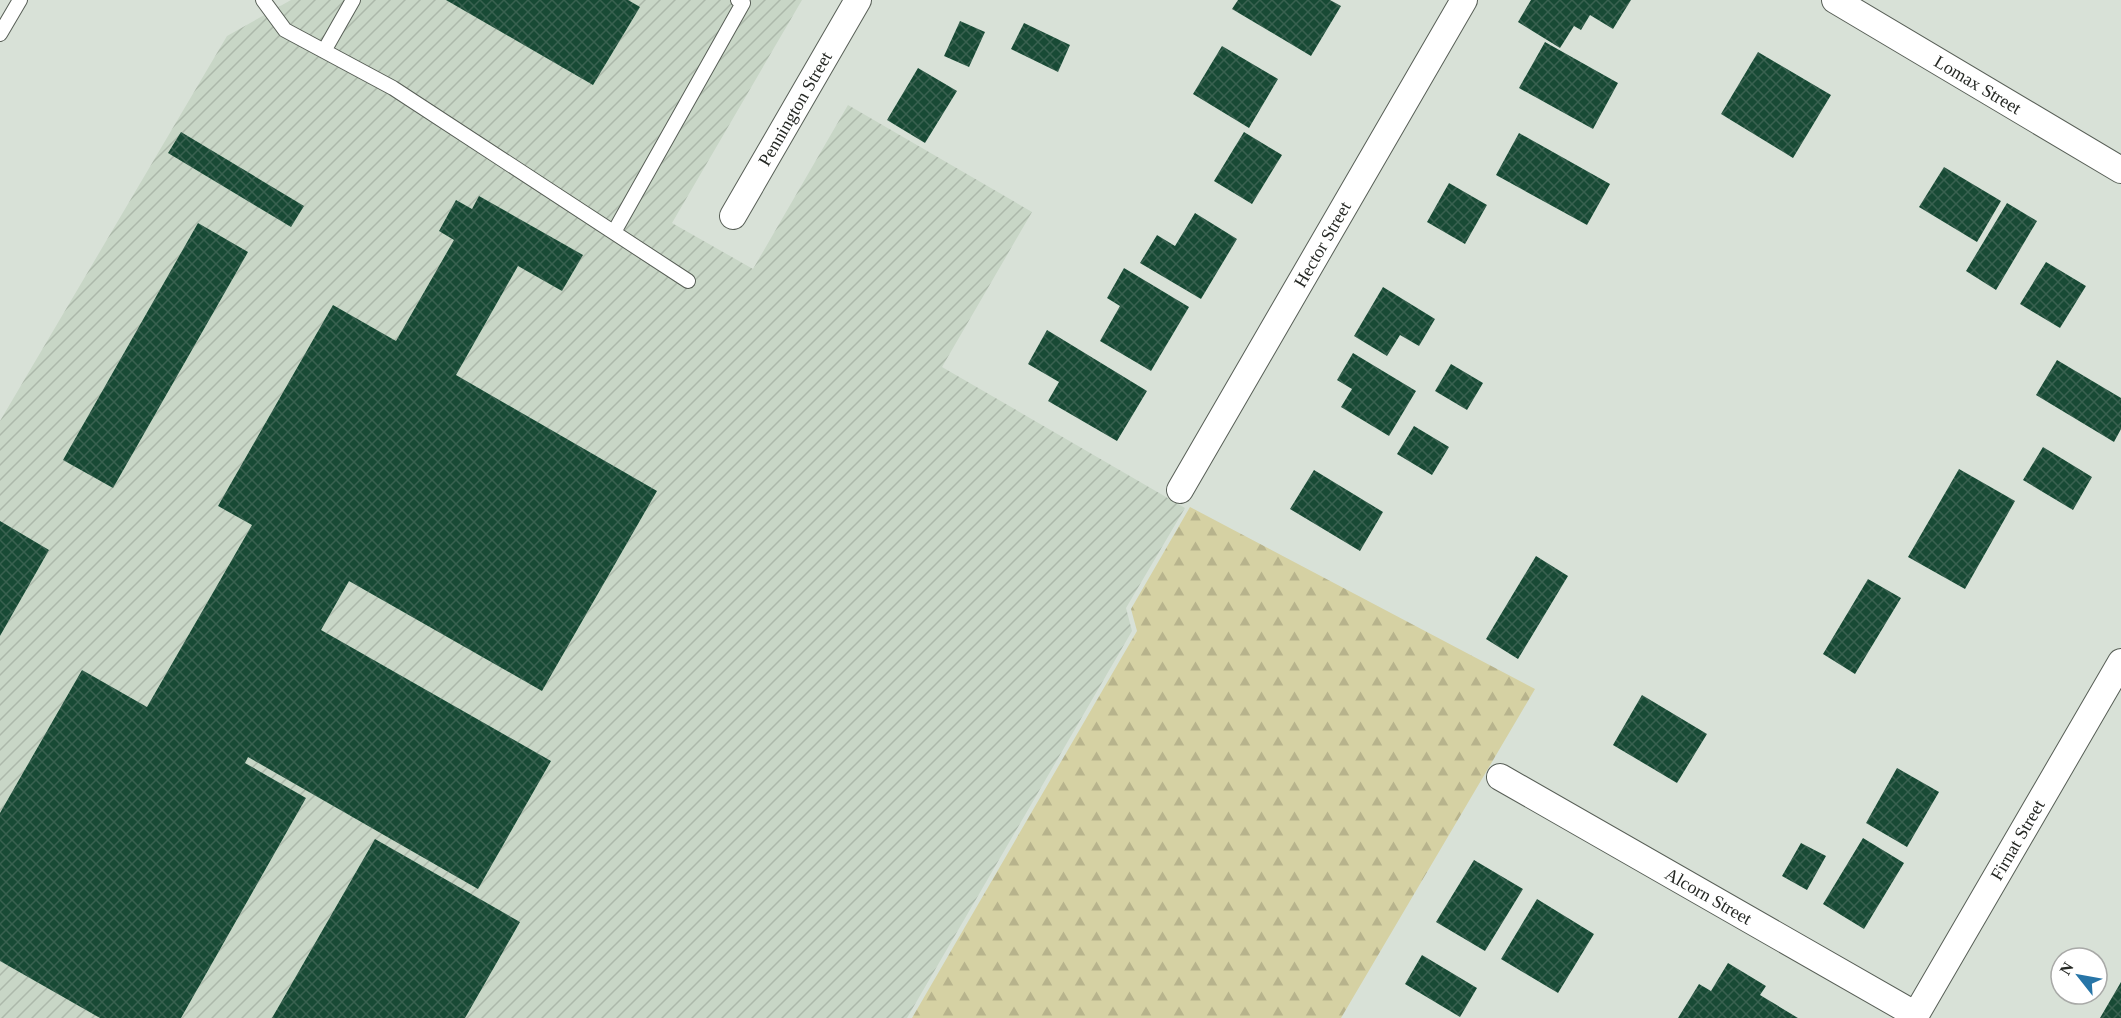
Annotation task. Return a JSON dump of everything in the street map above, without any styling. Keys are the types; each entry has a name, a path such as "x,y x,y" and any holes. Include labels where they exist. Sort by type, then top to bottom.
{"street":[{"name":"Pennington Street","path":"733,216 858,0"},
{"name":"Hector Street","path":"1179,490 1464,0"},
{"name":"Lomax Street","path":"1835,0 2121,170"},
{"name":"Firnat Street","path":"1915,1016 2121,662"},
{"name":"Alcorn Street","path":"1500,777 1915,1016"}],"lane":[{"path":"0,34 20,0"},
{"path":"263,0 285,30 393,88 688,281"},
{"path":"324,51 353,0"},
{"path":"614,232 743,3 738,0"}],"shaded area":[{"path":"291,0 802,0 672,223 753,269 848,105 1032,212 942,367 1185,508 1126,608 1132,631 907,1018 0,1018 0,421 227,36"}],"green space":[{"path":"1190,507 1535,689 1341,1018 912,1018 1137,631 1131,609"}],"building":[{"path":"446,0 628,0 640,7 593,85"},
{"path":"1238,0 1330,0 1341,6 1311,56 1232,9"},
{"path":"1531,0 1631,0 1613,29 1590,15 1581,30 1574,26 1560,48 1518,22"},
{"path":"960,21 985,32 969,67 944,56"},
{"path":"1024,23 1070,45 1058,72 1011,49"},
{"path":"1545,42 1618,83 1593,129 1519,88"},
{"path":"1222,46 1278,79 1249,128 1193,94"},
{"path":"1758,52 1831,95 1793,158 1721,114"},
{"path":"918,68 957,91 925,143 887,120"},
{"path":"181,132 304,206 291,227 168,153"},
{"path":"1244,132 1282,155 1252,204 1214,181"},
{"path":"1519,133 1610,184 1587,225 1496,175"},
{"path":"1944,167 2001,201 1977,242 1919,207"},
{"path":"1449,183 1487,205 1465,244 1427,222"},
{"path":"479,196 583,255 562,291 518,266 456,375 657,491 542,691 349,581 321,630 551,761 478,889 248,757 245,763 306,798 181,1018 100,1018 0,961 0,813 82,670 147,707 252,525 218,506 333,305 396,341 454,240 439,231 456,200 472,209"},
{"path":"2007,203 2037,221 1996,290 1966,271"},
{"path":"1195,213 1237,239 1201,299 1140,263 1157,235 1175,246"},
{"path":"198,223 248,252 113,488 63,460"},
{"path":"2046,262 2086,286 2060,328 2020,304"},
{"path":"1124,268 1189,307 1151,371 1100,341 1120,306 1107,298"},
{"path":"1383,287 1435,319 1419,346 1400,335 1387,356 1354,336"},
{"path":"1047,330 1147,391 1117,441 1048,401 1059,382 1028,364"},
{"path":"1353,353 1416,391 1389,436 1341,407 1352,389 1337,380"},
{"path":"2057,360 2121,398 2121,429 2114,442 2036,395"},
{"path":"1451,364 1483,383 1467,410 1435,391"},
{"path":"1414,426 1449,447 1432,475 1397,454"},
{"path":"2043,447 2092,477 2073,510 2023,480"},
{"path":"1959,469 2015,501 1965,589 1908,557"},
{"path":"1314,470 1383,512 1360,551 1290,509"},
{"path":"0,521 49,550 0,636"},
{"path":"1536,556 1568,576 1518,659 1486,639"},
{"path":"1868,579 1901,598 1855,674 1823,654"},
{"path":"1642,695 1707,734 1677,783 1613,745"},
{"path":"1897,768 1939,792 1907,847 1866,823"},
{"path":"1863,838 1904,863 1864,929 1823,904"},
{"path":"375,839 520,922 465,1018 272,1018"},
{"path":"1801,843 1826,856 1807,890 1782,876"},
{"path":"1474,860 1523,889 1485,951 1436,922"},
{"path":"1537,899 1594,934 1558,993 1501,959"},
{"path":"1422,955 1477,988 1460,1017 1405,984"},
{"path":"1728,963 1766,986 1760,995 1798,1018 1678,1018 1699,984 1711,991"},
{"path":"2121,982 2121,1018 2100,1018"}]}
